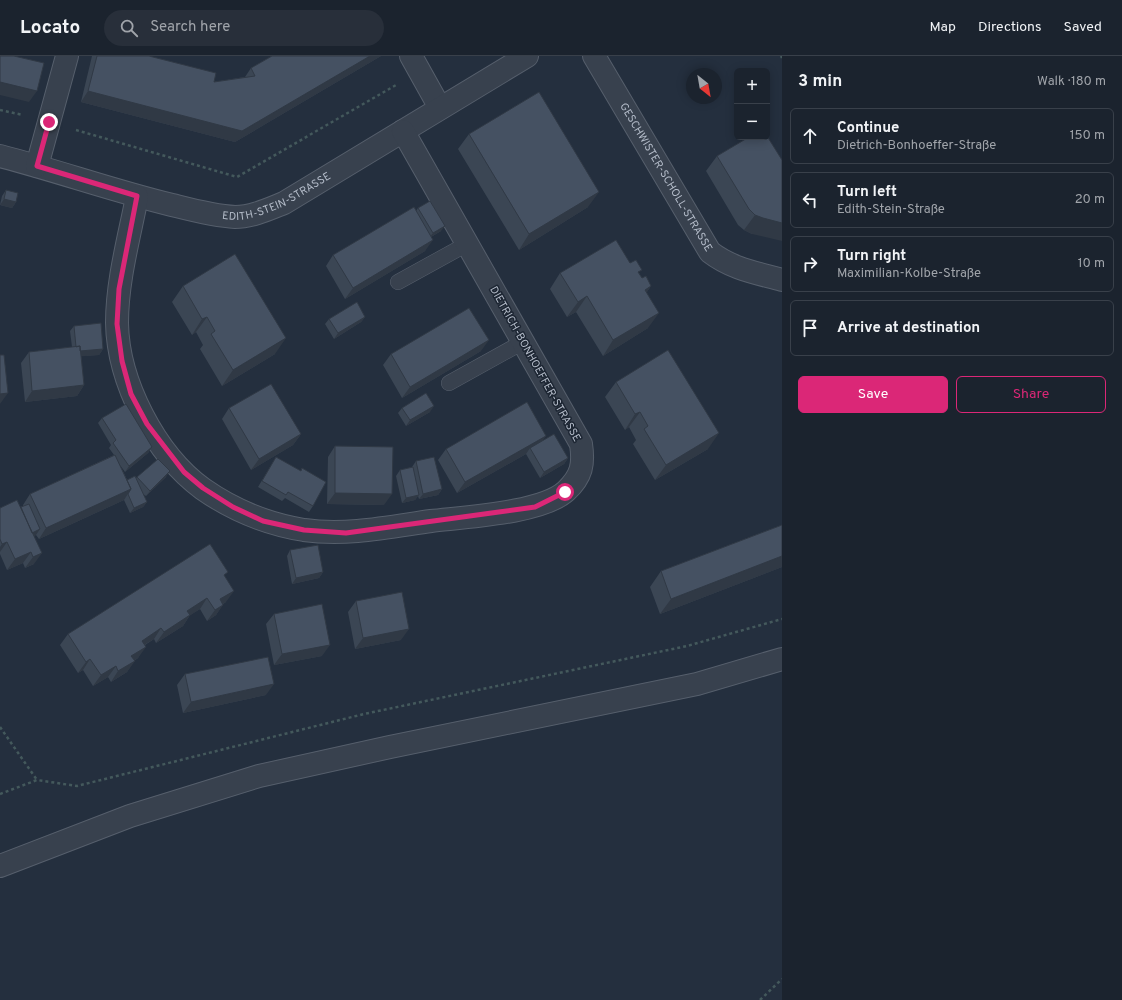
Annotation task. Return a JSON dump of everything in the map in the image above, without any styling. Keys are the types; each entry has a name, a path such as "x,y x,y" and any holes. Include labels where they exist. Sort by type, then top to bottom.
{"street":[{"path":"37,166 67,56"},
{"name":"EDITH-STEIN-STRASSE","path":"0,156 137,196 214,214 236,217 261,212 284,203 527,56"},
{"name":"GESCHWISTER-SCHOLL-STRASSE","path":"594,56 710,252 722,262 782,280"},
{"path":"415,63 440,108"},
{"name":"DIETRICH-BONHOEFFER-STRASSE","path":"137,196 119,289 117,324 122,361 131,394 147,424 184,472 203,488 233,507 263,521 304,530 346,533 535,507 565,492 578,476 583,459 581,444 403,131"},
{"path":"2,859 130,816 259,776 390,747 697,684 782,659"}],"lane":[{"path":"398,282 467,244"},
{"path":"449,383 523,342"}],"path":[{"path":"0,110 49,122 237,176 415,63"},
{"path":"0,794 37,780 77,786 364,714 687,646 782,619"},
{"path":"0,727 37,780"},
{"path":"760,1000 782,979"}],"building":[{"path":"0,56 14,56 44,63 37,91 0,82"},
{"path":"97,56 149,56 216,73 214,82 255,76 251,68 272,56 370,56 242,131 88,91"},
{"path":"539,92 599,192 529,234 469,134"},
{"path":"744,140 770,140 782,160 782,223 755,215 749,209 717,156"},
{"path":"6,190 18,193 16,202 4,199"},
{"path":"430,201 445,226 433,233 418,208"},
{"path":"414,207 433,240 353,288 333,255"},
{"path":"616,240 630,263 636,260 642,270 638,272 642,278 646,276 651,286 645,290 659,313 613,340 587,296 578,302 560,273"},
{"path":"235,254 286,338 233,370 211,334 215,331 207,317 202,319 183,286"},
{"path":"357,302 365,317 338,333 329,319"},
{"path":"469,308 489,340 410,387 391,354"},
{"path":"101,323 103,349 80,351 80,346 76,347 74,326"},
{"path":"80,346 84,385 32,391 29,352"},
{"path":"668,350 719,433 666,465 644,429 648,426 640,412 635,414 616,382"},
{"path":"0,355 4,355 8,393 0,394"},
{"path":"271,384 301,434 259,459 229,408"},
{"path":"426,393 434,406 410,420 402,408"},
{"path":"527,402 546,436 465,482 446,449"},
{"path":"126,404 152,447 129,466 113,443 116,440 102,418"},
{"path":"554,434 568,458 544,472 530,448"},
{"path":"335,446 393,447 392,494 335,493"},
{"path":"115,455 131,489 46,528 30,494"},
{"path":"276,457 301,471 302,468 326,482 313,506 288,492 286,495 262,481"},
{"path":"434,457 442,489 423,494 416,461"},
{"path":"158,459 170,471 150,491 137,477"},
{"path":"413,467 419,495 406,498 400,470"},
{"path":"135,476 147,502 134,508 128,494 131,489 127,480"},
{"path":"17,500 42,553 33,557 31,552 15,559 7,542 2,544 0,539 0,508"},
{"path":"29,504 40,529 32,533 21,507"},
{"path":"782,525 782,556 671,599 661,571"},
{"path":"210,544 228,572 224,575 234,591 220,599 223,605 215,610 207,598 187,611 190,615 164,632 161,628 142,641 146,647 131,656 135,661 118,671 116,666 101,675 90,659 86,662 68,634"},
{"path":"318,545 323,572 296,578 290,550"},
{"path":"402,592 409,629 363,638 356,601"},
{"path":"322,604 330,645 282,654 274,614"},
{"path":"268,657 274,684 191,702 185,674"}],"route":[{"path":"49,122 37,166 137,196 119,289 117,324 122,361 131,394 147,424 184,472 203,488 233,507 263,521 304,530 346,533 535,507 565,492"}]}
